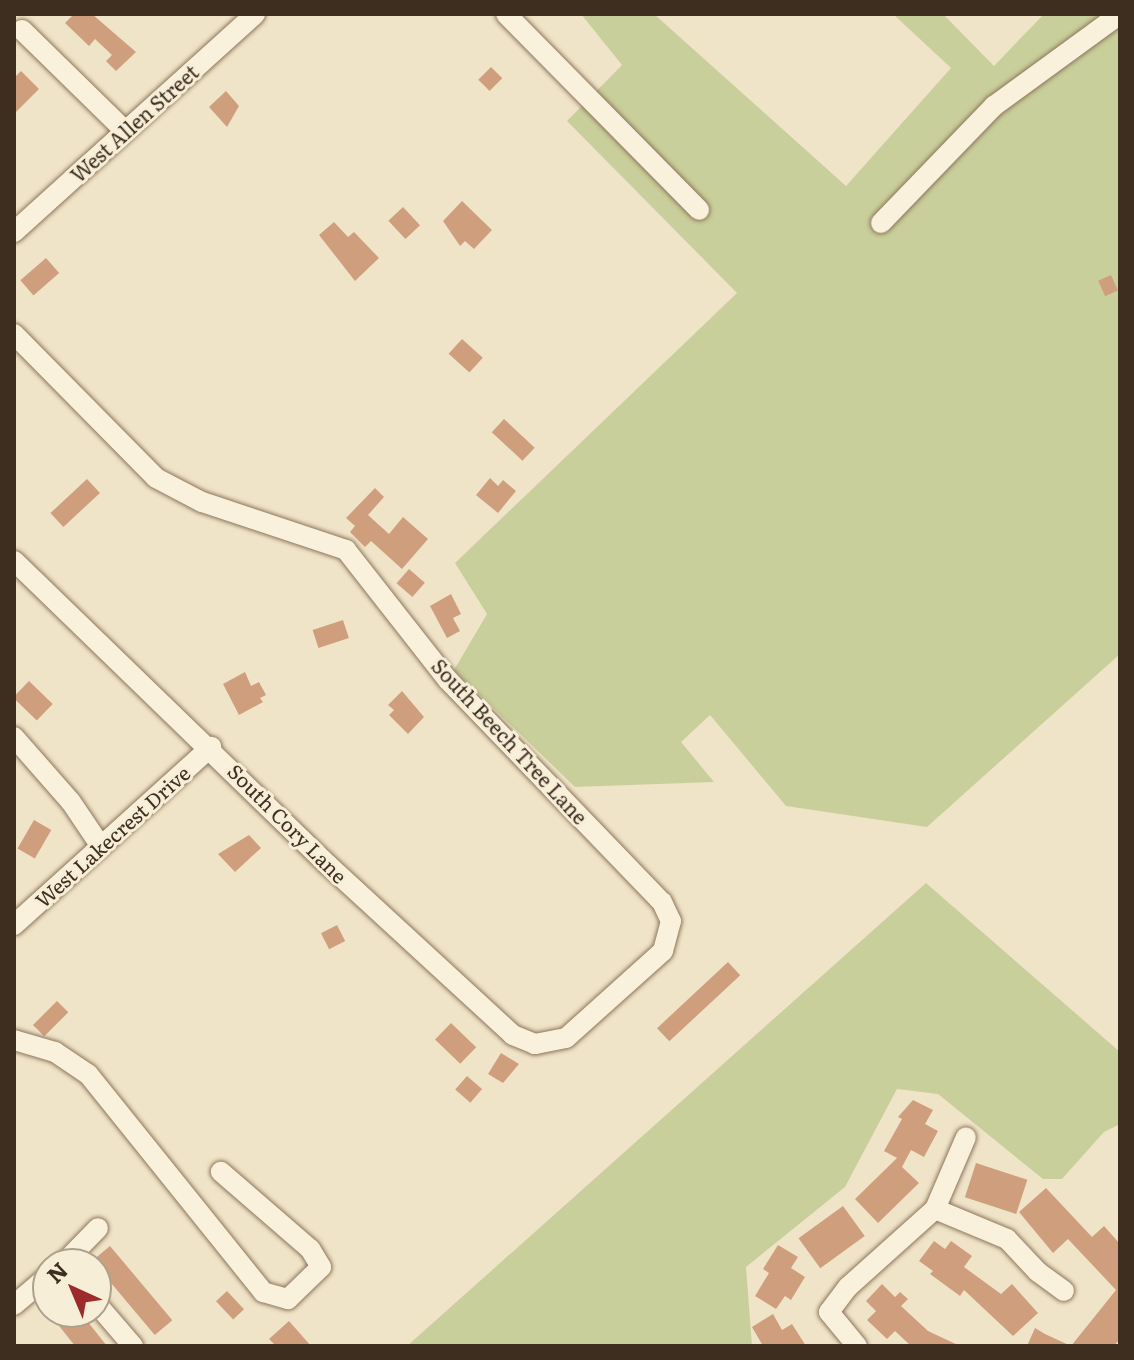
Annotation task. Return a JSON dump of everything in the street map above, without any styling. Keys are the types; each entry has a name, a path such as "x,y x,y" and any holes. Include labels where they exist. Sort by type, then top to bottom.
{"street":[{"name":"West Allen Street","path":"14,232 255,14"},
{"path":"506,14 699,210"},
{"path":"881,223 994,106 1120,14"},
{"path":"17,30 125,131"},
{"name":"South Beech Tree Lane","path":"14,334 156,478 202,502 346,550 448,680 662,902 671,921 663,951 577,1030"},
{"name":"South Cory Lane","path":"14,561 211,747 319,856 505,1028 535,1044 555,1043 577,1030"},
{"path":"14,737 71,802 100,845"},
{"name":"West Lakecrest Drive","path":"14,925 211,747"},
{"path":"14,1040 55,1052 88,1074 263,1292 288,1299 321,1267 310,1249 221,1172"},
{"path":"857,1346 829,1312 848,1287 935,1209 966,1137"},
{"path":"935,1209 1007,1239 1038,1272 1064,1291"},
{"path":"79,1248 98,1228"},
{"path":"14,1305 32,1290"},
{"path":"112,1322 133,1346"}],"green space":[{"path":"581,14 654,14 846,186 951,68 893,14 943,14 994,66 1044,14 1120,14 1120,654 927,827 786,806 710,715 681,742 714,782 575,787 454,670 487,614 455,563 737,293 567,121 622,65"},
{"path":"926,883 1120,1052 1120,1124 1104,1132 1062,1179 1043,1179 938,1094 897,1089 845,1187 746,1267 752,1346 407,1346"}],"building":[{"path":"74,14 92,14 136,52 116,71 106,61 112,55 95,39 89,46 65,23"},
{"path":"491,67 502,78 490,91 478,80"},
{"path":"21,71 39,89 14,114 14,78"},
{"path":"226,91 239,106 227,127 209,107"},
{"path":"462,201 492,230 474,249 465,241 460,246 443,221"},
{"path":"403,207 420,225 405,239 388,221"},
{"path":"334,222 348,237 354,232 379,258 355,281 319,235"},
{"path":"46,258 59,273 33,295 20,280"},
{"path":"1111,275 1118,291 1105,296 1098,281"},
{"path":"462,339 483,358 469,373 449,354"},
{"path":"504,419 535,448 522,461 492,432"},
{"path":"490,478 498,486 503,480 516,491 498,513 476,495"},
{"path":"87,479 100,493 63,527 50,513"},
{"path":"375,488 384,497 368,515 389,534 403,517 428,539 402,569 371,541 365,547 350,532 355,526 346,518"},
{"path":"409,569 425,583 412,597 397,583"},
{"path":"451,594 461,614 453,618 460,631 447,638 430,606"},
{"path":"343,620 349,638 318,648 313,630"},
{"path":"245,672 251,686 259,682 266,695 260,698 263,702 239,715 223,684"},
{"path":"29,681 53,704 37,720 14,698"},
{"path":"402,691 424,717 408,734 389,715 394,710 388,705"},
{"path":"34,820 51,830 35,859 18,849"},
{"path":"249,835 261,848 235,872 218,854"},
{"path":"337,925 345,941 329,949 321,933"},
{"path":"728,962 740,975 669,1041 657,1028"},
{"path":"57,1001 68,1012 44,1036 33,1025"},
{"path":"451,1023 476,1047 460,1064 435,1040"},
{"path":"501,1053 519,1064 503,1083 488,1074"},
{"path":"467,1076 482,1089 470,1103 455,1090"},
{"path":"913,1100 933,1110 925,1124 938,1131 924,1157 911,1150 902,1167 919,1183 878,1223 855,1199 897,1158 884,1151 902,1119 898,1117"},
{"path":"976,1163 1027,1180 1016,1214 965,1197"},
{"path":"1046,1188 1092,1237 1104,1226 1120,1244 1120,1339 1114,1346 1071,1346 1116,1290 1068,1239 1053,1253 1019,1212"},
{"path":"843,1206 865,1236 820,1268 799,1238"},
{"path":"934,1241 945,1249 951,1241 972,1256 964,1267 1001,1294 1012,1284 1038,1313 1013,1336 964,1290 960,1296 930,1274 933,1271 919,1261"},
{"path":"778,1245 798,1257 791,1268 805,1277 791,1300 785,1296 776,1309 755,1296 769,1273 763,1269"},
{"path":"112,1248 172,1320 155,1335 112,1284"},
{"path":"882,1284 895,1297 900,1292 908,1299 901,1306 928,1331 960,1346 911,1346 895,1331 887,1339 867,1320 876,1311 866,1301"},
{"path":"227,1291 244,1309 233,1320 216,1301"},
{"path":"773,1314 782,1330 792,1324 806,1346 763,1346 752,1327"},
{"path":"289,1321 311,1346 276,1346 269,1339"},
{"path":"61,1328 93,1328 107,1346 75,1346"},
{"path":"1035,1328 1045,1334 1071,1346 1027,1346"}]}
